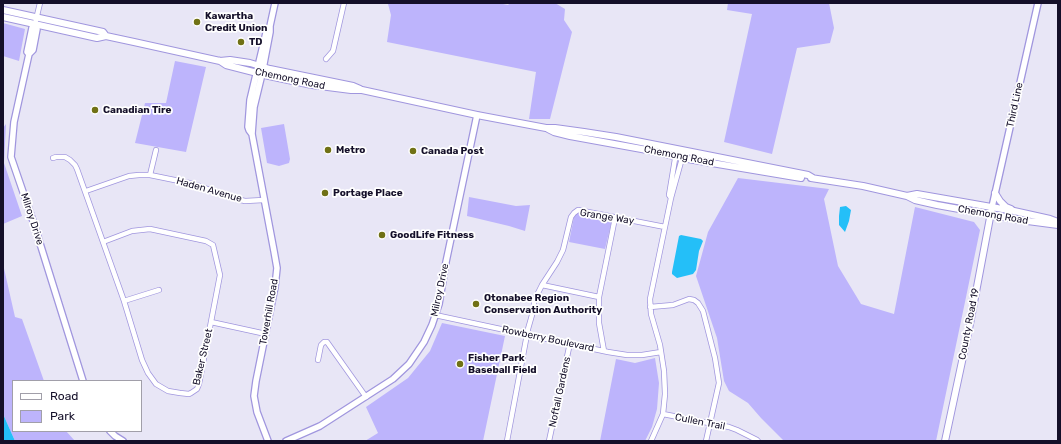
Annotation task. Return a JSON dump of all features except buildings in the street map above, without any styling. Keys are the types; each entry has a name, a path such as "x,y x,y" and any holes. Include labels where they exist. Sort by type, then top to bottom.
{"main road":[{"name":"Chemong Road","path":"3,10 97,38 106,36 220,61 230,60 260,70 353,86 362,90 477,115 546,128 554,132 570,136 658,152 678,154 800,178 813,178 862,186 937,205 1020,220 1058,225"},
{"name":"Chemong Road","path":"3,17 36,21"},
{"name":"Chemong Road","path":"678,154 684,151 808,175 813,178"},
{"name":"Chemong Road","path":"906,196 918,194 1014,211 1058,222"},
{"path":"995,194 1000,201 1014,211"},
{"name":"County Road 19","path":"945,441 971,318 992,207"}],"street":[{"path":"36,21 40,3"},
{"name":"Towerhill Road","path":"268,441 257,412 254,396 275,287 277,268 252,134 254,107 260,70 270,32 275,3"},
{"path":"326,59 333,51 344,3"},
{"name":"Third Line","path":"992,207 1038,3"},
{"name":"Milroy Drive","path":"36,21 37,29 33,50 29,54 14,122 11,157 33,221 83,380"},
{"name":"Milroy Drive","path":"286,441 320,426 393,379 409,364 424,342 439,304 446,262 477,115"},
{"path":"150,175 156,150"},
{"path":"652,441 663,414 665,394 661,352 651,314 650,299 671,198 669,195 678,154"},
{"name":"Baker Street","path":"53,158 65,157 70,160 77,169 104,242 142,360 148,373 156,384 168,390 189,394 191,393 197,389 199,384 220,275 213,245 210,242 150,229 132,231 104,242"},
{"name":"Haden Avenue","path":"86,191 129,176 150,175 194,184 232,198 245,201 264,200"},
{"name":"Grange Way","path":"507,441 528,329 534,308 534,301 563,250 571,217 574,212 578,210 665,227"},
{"path":"604,351 599,323 599,297 615,218"},
{"path":"542,285 599,297"},
{"path":"124,302 159,290"},
{"path":"650,307 673,305 689,299 698,303 703,310 715,358 719,383 706,441"},
{"name":"Rowberry Boulevard","path":"435,314 627,355 642,355 661,352"},
{"path":"211,322 266,334"},
{"path":"318,360 321,345 324,342 327,342 366,397"},
{"name":"Noftall Gardens","path":"549,441 570,343"},
{"name":"Cullen Trail","path":"663,414 737,430 758,441"},
{"path":"114,439 123,441"}],"green space":[{"path":"360,3 498,3 508,5 510,3 555,3 565,9 564,20 572,32 550,119 529,119 536,72 387,42 391,15 388,4"},
{"path":"728,3 829,3 834,28 830,43 797,48 772,154 724,142 752,14 727,10"},
{"path":"3,23 25,29 19,61 3,56"},
{"path":"175,61 206,67 186,152 135,143 145,103 166,103"},
{"path":"6,124 4,163 22,216 3,224 3,128"},
{"path":"284,124 290,159 289,163 279,166 267,163 261,128"},
{"path":"738,178 829,189 824,199 838,266 861,304 894,314 915,207 974,222 980,230 936,441 784,441 748,403 729,391 724,381 717,338 696,276 708,232"},
{"path":"469,197 516,206 530,205 525,231 467,216"},
{"path":"582,212 612,220 605,249 569,242 574,217 576,213"},
{"path":"3,264 15,317 22,319 44,380 12,380 12,432 67,432 75,441 15,441 3,414"},
{"path":"442,323 505,336 483,441 365,441 378,433 366,407 408,378 430,351"},
{"path":"655,358 659,383 657,409 652,427 645,441 600,441 616,359 635,363"}],"water":[{"path":"846,206 851,210 845,232 839,225 839,216 840,207"},
{"path":"681,235 701,239 703,241 699,251 696,270 693,274 677,278 672,274 672,272 679,236"},
{"path":"3,414 15,441 3,441"}],"place":[{"name":"Kawartha Credit Union","path":"197,22"},
{"name":"TD","path":"241,42"},
{"name":"Canadian Tire","path":"95,110"},
{"name":"Metro","path":"328,150"},
{"name":"Canada Post","path":"413,151"},
{"name":"Portage Place","path":"325,193"},
{"name":"GoodLife Fitness","path":"382,235"},
{"name":"Otonabee Region Conservation Authority","path":"476,304"},
{"name":"Fisher Park Baseball Field","path":"460,364"}]}
